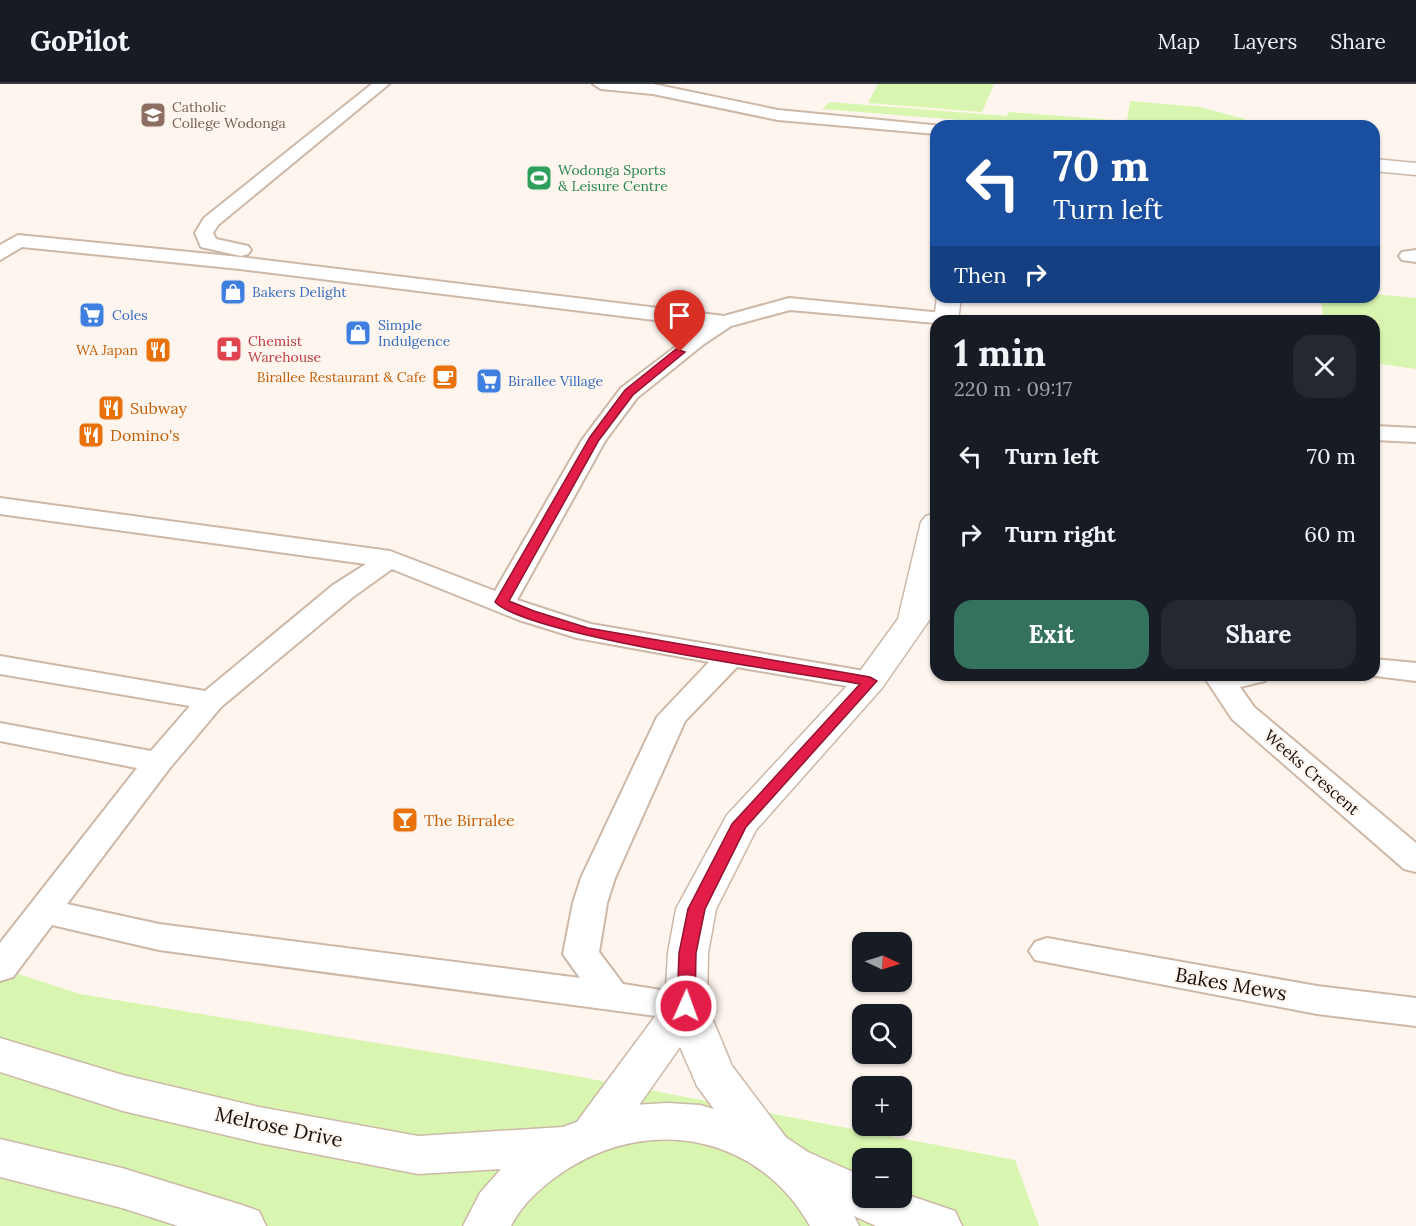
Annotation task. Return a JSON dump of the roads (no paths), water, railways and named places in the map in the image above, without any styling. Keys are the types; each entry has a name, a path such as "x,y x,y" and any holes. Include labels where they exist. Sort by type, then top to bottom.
{"street":[{"path":"1380,166 1416,169"},
{"path":"835,1226 821,1198 779,1157 713,1074 686,1006 688,953 696,909 740,824 870,681 914,619 930,548"},
{"path":"579,1139 686,1006"},
{"name":"Melrose Drive","path":"0,1055 123,1093 259,1125 418,1155 579,1139"},
{"path":"487,1226 490,1218 522,1177 579,1139 630,1124 666,1120 702,1124 738,1133 779,1157 905,1217 938,1226"},
{"path":"0,1158 123,1188 242,1226"}],"lane":[{"path":"381,84 211,222 204,233 208,243 227,248 515,279"},
{"path":"601,84 653,88 778,115 930,128"},
{"path":"0,254 18,241 240,263 724,322"},
{"path":"502,602 594,440 629,393 696,339 724,322 789,304 947,312"},
{"path":"1380,433 1416,435"},
{"path":"0,506 390,559 529,614 586,632 870,681"},
{"path":"0,968 158,762 211,701 343,591 390,559"},
{"path":"612,996 581,954 590,903 598,878 672,717 729,658"},
{"path":"0,665 211,701"},
{"path":"1380,669 1416,672"},
{"name":"Weeks Crescent","path":"1221,681 1243,713 1416,861"},
{"path":"0,732 158,762"},
{"path":"43,911 159,937 686,1006"},
{"name":"Bakes Mews","path":"1047,951 1317,1000 1416,1012"}],"place":[{"name":"Catholic College Wodonga","path":"153,115"},
{"name":"Wodonga Sports & Leisure Centre","path":"539,178"},
{"name":"Bakers Delight","path":"233,292"},
{"name":"Coles","path":"92,315"},
{"name":"Simple Indulgence","path":"358,333"},
{"name":"Chemist Warehouse","path":"229,349"},
{"name":"WA Japan","path":"158,350"},
{"name":"Birallee Restaurant & Cafe","path":"445,377"},
{"name":"Birallee Village","path":"489,381"},
{"name":"Subway","path":"111,408"},
{"name":"Domino's","path":"91,435"},
{"name":"The Birralee","path":"405,820"}]}
